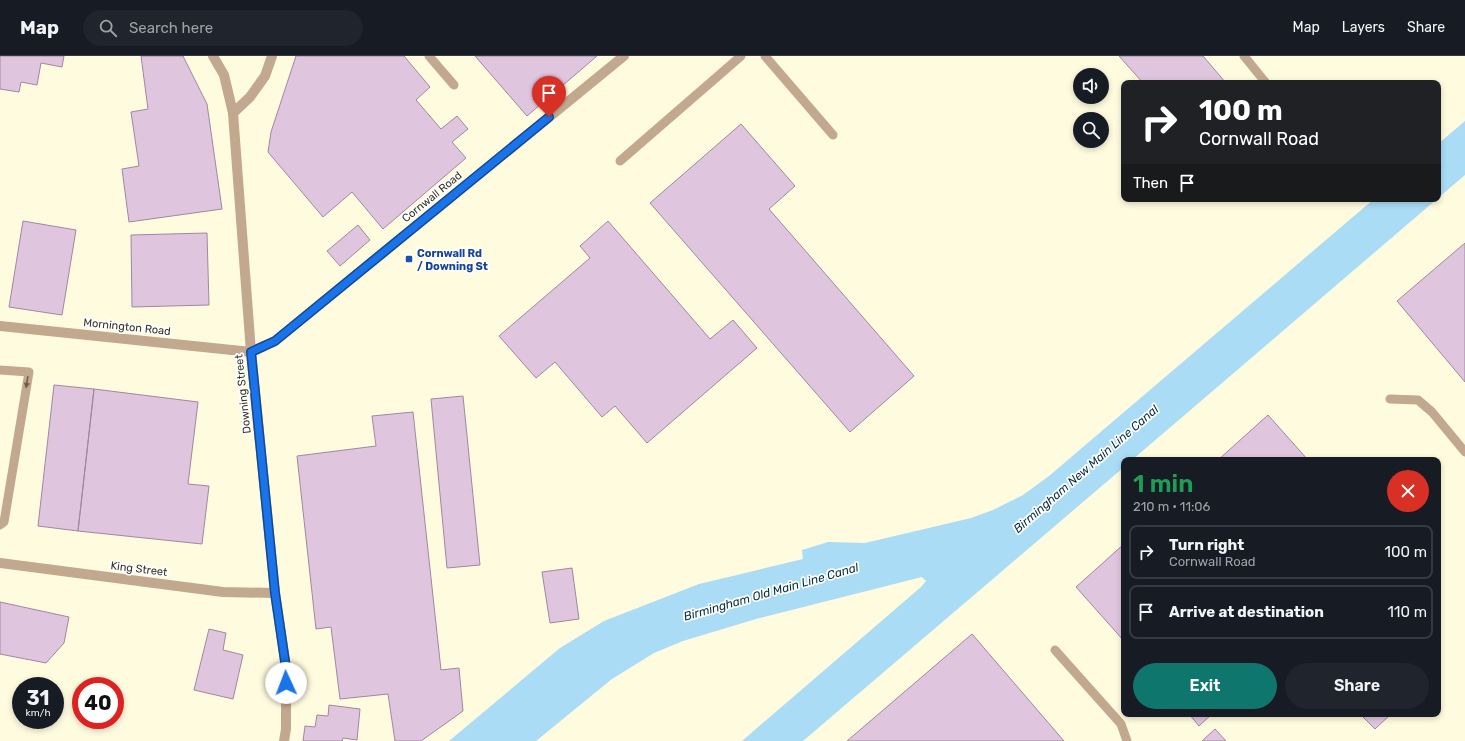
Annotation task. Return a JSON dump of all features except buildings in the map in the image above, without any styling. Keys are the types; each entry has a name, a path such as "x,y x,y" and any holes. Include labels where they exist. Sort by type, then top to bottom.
{"street":[{"name":"Downing Street","path":"213,56 224,75 233,113 251,352 275,593 286,668 286,729 284,741"},
{"path":"233,113 250,97 265,76 272,56"},
{"name":"Cornwall Road","path":"251,352 275,341 624,56"},
{"name":"Mornington Road","path":"0,326 251,352"},
{"name":"King Street","path":"0,564 223,592 275,593"}],"lane":[{"path":"429,56 454,85"},
{"path":"620,161 741,56"},
{"path":"765,56 832,135"},
{"path":"1244,56 1264,80"},
{"path":"0,370 29,372 4,522 0,525"},
{"path":"1390,399 1418,400 1432,412 1465,452"},
{"path":"1055,650 1122,724 1127,741"}],"water":[{"path":"1465,121 1465,175 1441,195 1441,141"},
{"path":"1370,202 1433,202 1136,457 1121,457 1121,470 803,741 742,741 921,587 926,581 922,577 756,619 683,641 654,653 612,679 536,741 449,741 560,648 604,621 699,584 803,559 802,550 828,542 865,543 971,518 993,510 1023,495 1049,476"}],"place":[{"name":"Cornwall Rd / Downing St","path":"409,259"}],"route":[{"path":"286,683 286,668 275,593 251,352 275,341 549,117"}],"water label":[{"name":"Birmingham New Main Line Canal","path":"1086,469"},
{"name":"Birmingham Old Main Line Canal","path":"771,592"}]}
